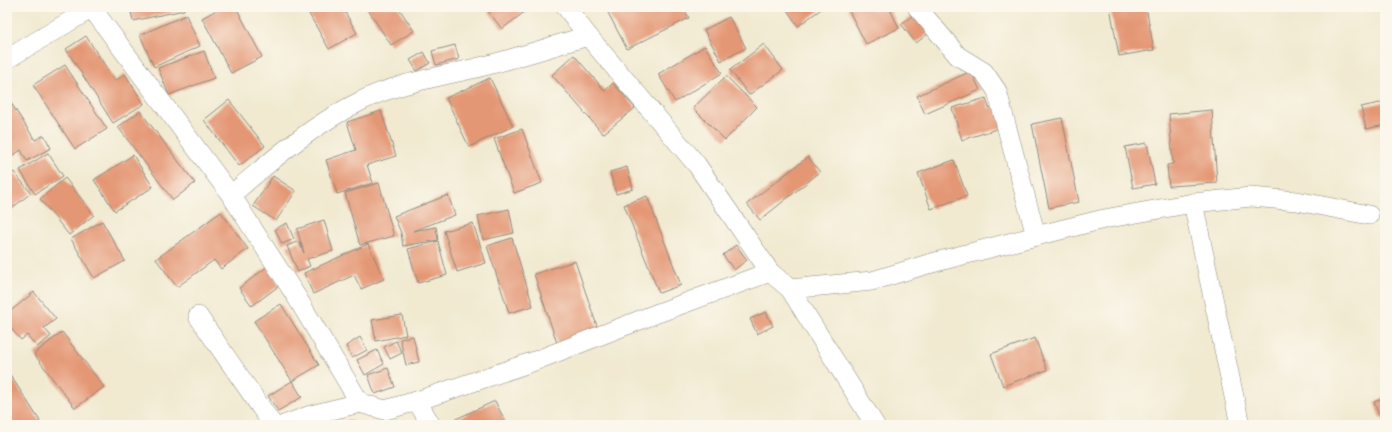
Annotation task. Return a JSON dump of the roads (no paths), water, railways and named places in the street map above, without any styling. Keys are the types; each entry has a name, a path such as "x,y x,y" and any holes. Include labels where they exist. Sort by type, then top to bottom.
{"street":[{"path":"566,7 588,36 697,165 770,272 790,289 875,425"},
{"path":"917,7 958,56 984,72 997,91 1036,236"},
{"path":"7,59 91,8 231,195 296,296 360,403"},
{"path":"231,195 283,151 325,121 362,100 409,84 498,62 588,36"},
{"path":"790,289 872,281 928,264 1104,219 1193,203 1251,197 1297,201 1369,215"},
{"path":"1193,203 1240,425"},
{"path":"284,425 311,415 360,403 386,410 416,401 532,362 658,313 770,272"},
{"path":"198,316 273,425"},
{"path":"416,401 431,425"}]}
